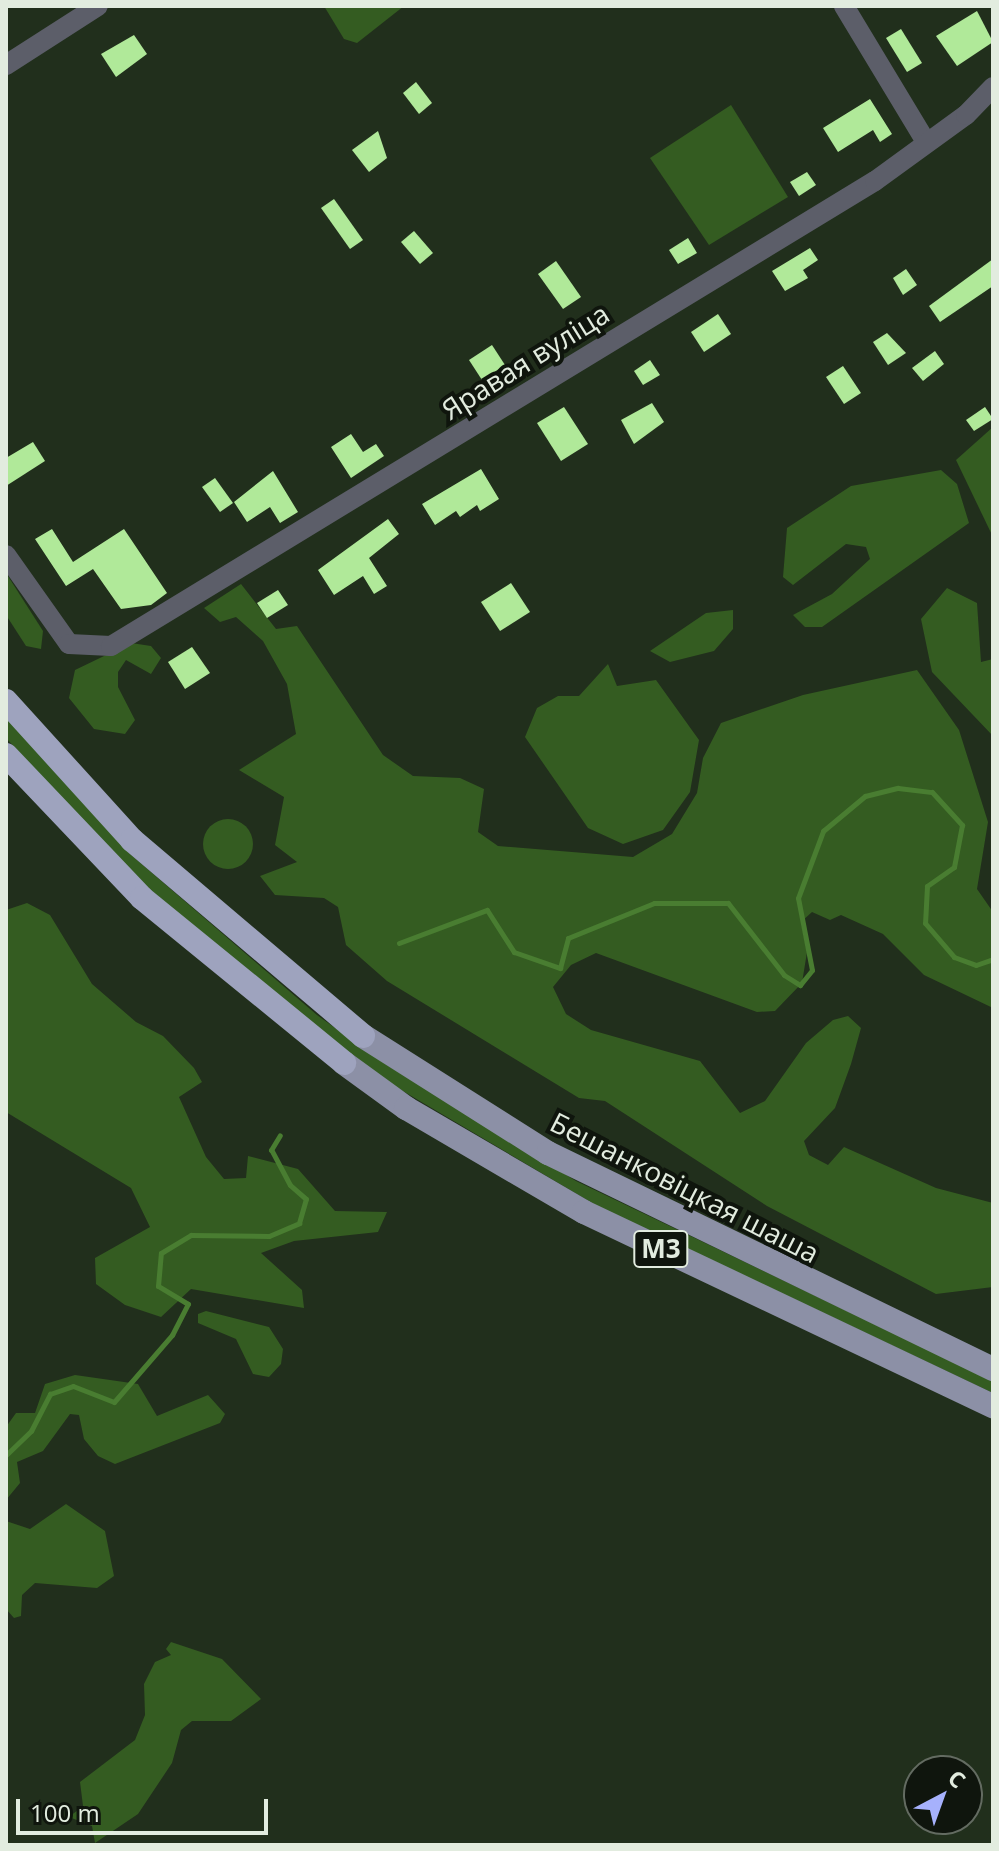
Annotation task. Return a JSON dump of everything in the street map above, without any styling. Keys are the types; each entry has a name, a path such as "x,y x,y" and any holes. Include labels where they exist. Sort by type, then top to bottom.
{"highway":[{"name":"М3","path":"6,701 132,840 363,1036"},
{"name":"М3","path":"6,755 142,898 344,1063"}],"main road":[{"name":"Бешанковіцкая шаша","path":"363,1036 548,1153 993,1369"},
{"name":"М3","path":"344,1063 406,1108 584,1212 993,1406"}],"street":[{"path":"6,65 98,6"},
{"path":"844,6 926,142"},
{"name":"Яравая вуліца","path":"6,555 69,644 111,646 165,617 875,181 993,87"}],"green space":[{"path":"324,6 404,6 357,43 344,39"},
{"path":"731,105 788,197 709,245 650,158"},
{"path":"993,427 993,537 956,460"},
{"path":"941,470 957,484 969,523 822,627 805,627 793,615 832,594 870,559 866,547 846,544 793,585 783,577 787,528 851,486"},
{"path":"6,573 43,631 41,649 26,646 6,615"},
{"path":"241,584 276,629 297,626 383,755 413,776 460,778 484,789 478,832 498,846 633,857 672,834 697,793 703,758 721,723 803,695 917,670 959,730 988,822 977,889 993,912 993,1008 924,975 883,934 841,915 830,920 812,912 801,922 807,952 802,983 775,1011 757,1012 596,953 571,965 553,987 566,1014 591,1030 700,1061 740,1113 765,1101 806,1043 833,1020 848,1016 861,1028 851,1064 835,1108 804,1141 809,1155 828,1165 844,1147 936,1188 993,1203 993,1287 936,1294 767,1206 605,1101 579,1098 387,981 346,945 338,907 324,898 275,895 260,876 297,862 275,845 284,797 239,770 296,734 287,684 263,641 236,617 220,622 204,608"},
{"path":"947,588 977,603 981,662 993,659 993,736 932,672 921,619"},
{"path":"733,610 733,629 714,651 670,662 650,651 706,613"},
{"path":"131,643 151,646 161,658 151,674 126,660 118,672 118,687 135,720 125,734 94,729 69,698 75,670"},
{"path":"608,664 617,686 656,680 699,740 690,792 663,830 623,844 588,828 525,737 537,708 558,696 579,696"},
{"path":"6,717 130,854 317,1015 387,1065 576,1181 993,1381 993,1393 599,1207 391,1084 259,984 137,878 6,738"},
{"path":"228,819 245,827 253,844 245,861 228,869 211,861 203,844 211,827"},
{"path":"27,903 50,915 92,984 136,1022 163,1036 194,1068 202,1082 179,1097 206,1157 224,1179 246,1178 248,1156 298,1169 335,1211 387,1212 378,1232 294,1241 261,1253 302,1290 304,1308 191,1289 161,1317 125,1305 96,1284 95,1258 150,1227 131,1188 6,1112 6,910"},
{"path":"206,1311 269,1327 283,1349 281,1364 269,1377 253,1374 236,1339 198,1323 198,1314"},
{"path":"75,1375 138,1384 157,1416 208,1395 225,1414 220,1423 115,1464 98,1456 84,1439 79,1415 70,1414 43,1451 17,1462 20,1483 6,1500 6,1427 16,1413 35,1413 45,1384"},
{"path":"66,1504 105,1531 114,1576 97,1588 35,1583 22,1595 21,1616 14,1618 6,1609 6,1521 30,1529"},
{"path":"171,1642 222,1659 261,1699 231,1721 192,1721 181,1730 172,1763 138,1814 95,1843 92,1826 69,1817 83,1806 80,1782 135,1740 145,1715 144,1684 155,1662 171,1655 166,1649"}],"building":[{"path":"977,11 993,42 957,66 936,36"},
{"path":"901,29 922,63 907,72 886,38"},
{"path":"134,35 147,54 116,77 101,54"},
{"path":"416,82 432,103 419,114 403,93"},
{"path":"870,99 892,134 880,142 873,130 838,152 823,128"},
{"path":"378,131 387,158 369,172 352,150"},
{"path":"807,172 816,185 799,196 790,182"},
{"path":"334,199 363,240 350,249 321,208"},
{"path":"414,231 433,253 420,264 401,242"},
{"path":"688,238 697,253 678,264 669,250"},
{"path":"810,248 818,260 803,270 808,278 785,291 772,271"},
{"path":"993,259 993,286 940,322 929,306"},
{"path":"556,261 581,297 563,309 538,274"},
{"path":"906,269 917,285 903,295 893,278"},
{"path":"718,314 731,334 704,352 691,332"},
{"path":"887,333 906,353 888,365 873,342"},
{"path":"492,345 505,365 482,380 469,360"},
{"path":"935,351 944,364 923,381 912,368"},
{"path":"650,360 660,375 643,385 634,371"},
{"path":"843,366 861,393 844,404 826,377"},
{"path":"652,403 664,422 634,444 621,420"},
{"path":"564,407 588,444 561,461 537,423"},
{"path":"985,407 993,419 974,431 966,420"},
{"path":"351,434 363,452 376,444 384,456 351,478 331,447"},
{"path":"33,442 45,461 6,486 6,458"},
{"path":"481,469 499,499 480,511 477,505 460,517 456,511 435,525 422,504"},
{"path":"273,471 298,512 280,523 270,507 247,522 234,502"},
{"path":"215,478 233,503 220,512 202,487"},
{"path":"388,519 399,534 369,558 387,586 374,594 363,576 334,595 318,570"},
{"path":"52,529 73,562 124,529 167,593 151,605 121,609 93,569 66,586 35,539"},
{"path":"511,583 530,612 500,631 481,602"},
{"path":"278,590 288,605 267,618 257,603"},
{"path":"192,647 210,673 185,689 168,662"}],"waterway":[{"path":"399,943 487,910 514,952 560,968 568,938 654,903 728,903 784,975 800,985 812,970 798,898 823,831 865,796 898,788 932,792 962,825 954,867 927,886 925,923 954,957 976,965 993,959"},
{"path":"6,1455 31,1431 50,1394 73,1386 114,1402 172,1335 188,1304 158,1286 161,1253 191,1235 269,1236 299,1223 306,1199 290,1185 271,1150 280,1135"}]}
